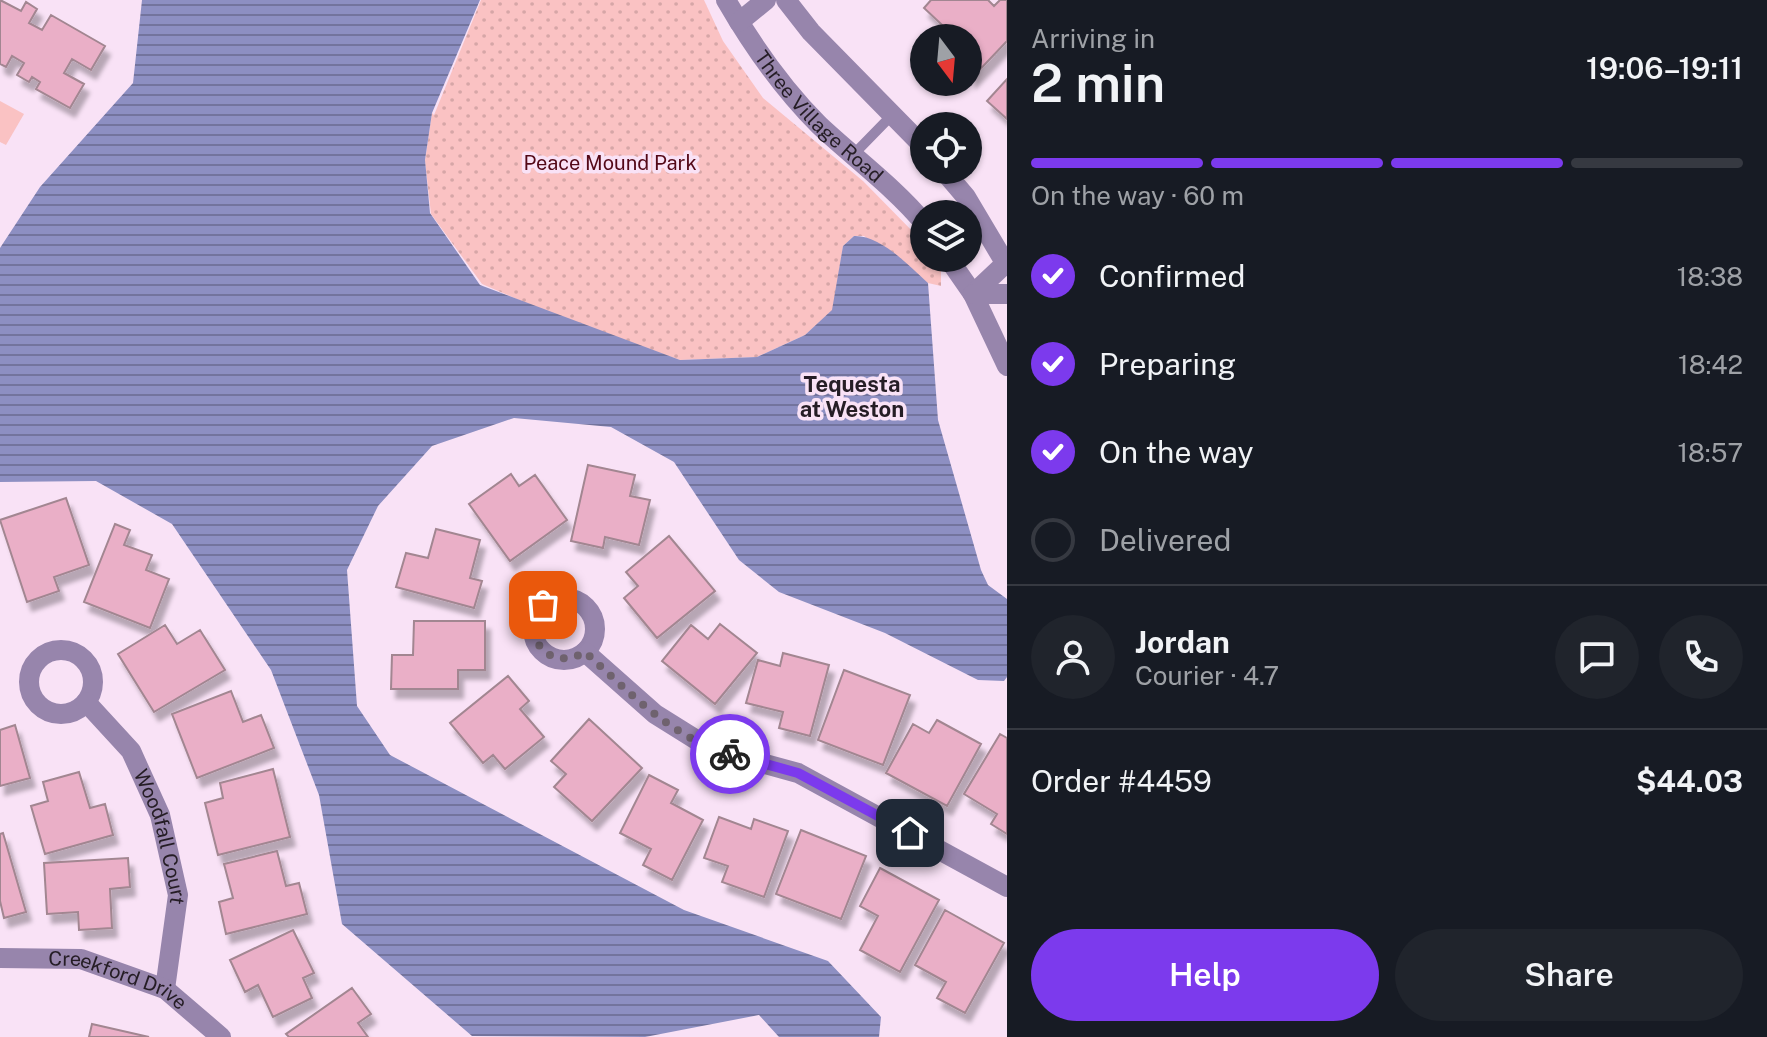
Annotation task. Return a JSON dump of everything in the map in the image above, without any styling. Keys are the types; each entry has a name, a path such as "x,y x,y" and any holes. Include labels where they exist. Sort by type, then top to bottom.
{"street":[{"name":"Three Village Road","path":"726,0 783,84 910,210"},
{"path":"739,22 766,0"},
{"path":"786,0 811,32 910,132"},
{"path":"955,184 1006,263 973,294"},
{"path":"958,272 973,294 1007,366"},
{"path":"973,294 1007,294"},
{"path":"585,652 655,714 711,749 798,773 1007,887"},
{"name":"Woodfall Court","path":"86,702 131,751 160,815 178,895 165,989"},
{"name":"Creekford Drive","path":"0,958 81,959 165,989 221,1037"}],"lane":[{"path":"853,156 893,114"}],"green space":[{"name":"Peace Mound Park","path":"481,0 704,0 723,41 763,98 863,181 910,229 910,270 864,236 854,236 843,246 833,310 805,335 757,357 680,360 577,325 482,284 431,214 425,161 432,113 434,115"},
{"path":"0,101 24,114 6,145 0,142"},
{"name":"Peace Mound Park","path":"913,272 941,272 941,286 928,283"}],"water":[{"path":"142,0 480,0 432,113 425,160 430,213 480,285 680,360 757,357 805,335 832,310 843,246 854,236 884,246 910,266 910,272 916,272 928,283 938,420 981,570 988,585 1007,599 1007,677 1004,681 978,680 885,633 779,592 739,560 674,462 611,427 514,418 432,446 378,506 347,570 357,706 390,755 684,910 828,961 881,1017 879,1037 779,1037 759,1015 645,1037 472,1036 342,924 319,795 271,670 172,524 96,481 0,482 0,248 40,187 133,83"}],"building":[{"path":"0,0 21,11 26,2 37,9 29,23 42,30 51,15 105,46 91,70 72,59 64,73 84,84 70,108 36,89 40,82 32,77 29,82 17,75 24,63 12,56 6,67 0,64"},
{"path":"931,0 988,0 994,6 1000,0 1007,0 1007,41 982,67 982,24 941,24 924,8"},
{"path":"1007,79 1007,119 987,101"},
{"path":"588,465 635,475 630,496 650,500 639,545 605,537 603,548 571,541"},
{"path":"511,474 519,486 535,475 567,520 510,561 469,504"},
{"path":"66,498 89,565 54,577 59,591 27,602 0,520"},
{"path":"115,524 130,530 124,545 152,555 146,570 169,579 150,628 84,602"},
{"path":"436,529 480,540 470,578 482,581 474,608 396,587 406,553 428,558"},
{"path":"669,536 715,591 657,638 624,598 638,586 626,572"},
{"path":"414,621 485,621 485,670 458,670 458,689 391,689 392,655 413,655"},
{"path":"720,624 757,653 715,704 662,661 691,625 708,639"},
{"path":"165,625 177,644 200,630 225,670 154,712 118,654"},
{"path":"783,653 829,665 810,736 779,728 783,712 746,703 758,660 780,666"},
{"path":"844,670 910,695 883,765 818,740"},
{"path":"508,676 529,701 520,709 544,737 505,769 493,755 483,763 450,723"},
{"path":"231,691 243,722 261,715 274,748 197,778 172,714"},
{"path":"589,719 642,768 592,821 554,787 566,774 551,761"},
{"path":"937,720 981,744 947,806 886,773 913,724 929,733"},
{"path":"15,725 30,778 0,786 0,730"},
{"path":"1000,734 1007,738 1007,834 991,824 997,814 964,794"},
{"path":"273,769 290,837 218,855 205,803 223,798 220,783"},
{"path":"79,772 90,808 105,804 113,835 45,854 31,806 48,801 43,782"},
{"path":"649,775 678,790 671,803 703,820 672,880 643,865 651,849 620,833"},
{"path":"719,817 751,829 754,819 788,831 764,897 722,882 728,866 704,858"},
{"path":"801,830 866,856 841,919 776,894"},
{"path":"3,833 26,912 4,918 0,901 0,834"},
{"path":"277,851 286,886 299,883 307,914 226,934 219,902 233,898 224,864"},
{"path":"128,858 130,887 110,889 112,928 79,930 78,912 47,914 44,863"},
{"path":"880,868 939,900 900,972 860,950 878,916 860,906"},
{"path":"945,910 1004,943 965,1013 937,998 946,982 915,965"},
{"path":"293,930 314,973 303,978 312,998 273,1017 258,985 245,992 230,960"},
{"path":"352,988 371,1014 358,1023 368,1037 289,1037 286,1034"},
{"path":"92,1024 149,1037 89,1037"}],"way so far":[{"path":"543,605 537,613 533,632 535,641 548,656 567,660 585,652 655,714 711,749 730,754"}],"district":[{"name":"Tequesta at Weston","path":"852,396"}],"route":[{"path":"730,754 798,773 910,833"}]}
